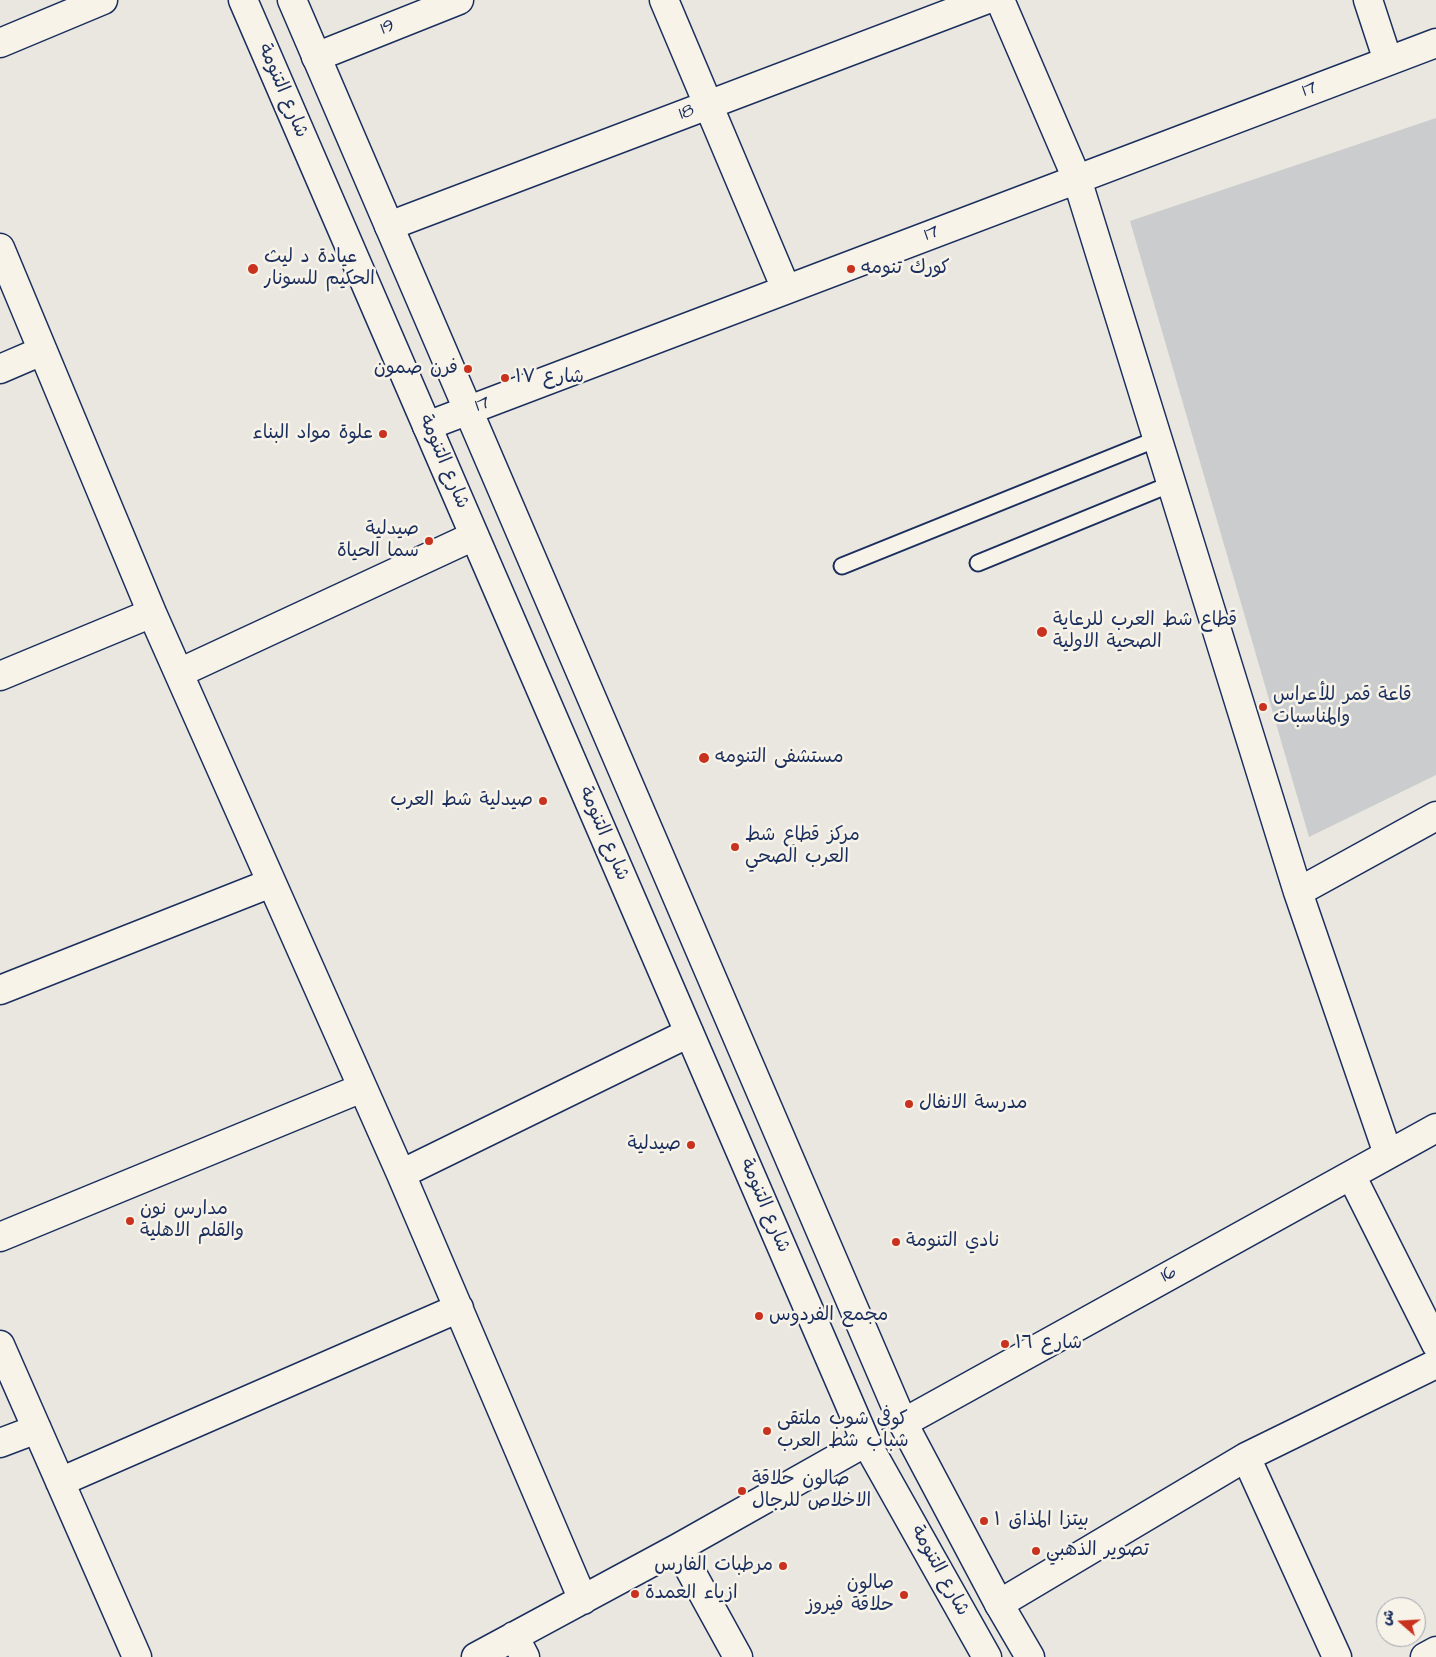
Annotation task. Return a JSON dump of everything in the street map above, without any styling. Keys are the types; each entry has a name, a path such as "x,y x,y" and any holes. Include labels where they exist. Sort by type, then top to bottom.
{"street":[{"path":"0,42 52,9 103,0"},
{"name":"شارع التنومة","path":"243,0 866,1442 987,1657"},
{"name":"شارع التنومة","path":"292,0 903,1423 999,1604 1030,1657"},
{"name":"19","path":"316,57 459,0"},
{"path":"664,0 786,289"},
{"name":"18","path":"389,226 985,0"},
{"path":"1000,0 1077,179 1298,892 1388,1154"},
{"path":"1368,0 1388,61"},
{"name":"17","path":"427,426 1436,43"},
{"path":"0,248 152,613 401,1174 583,1600"},
{"path":"0,369 42,351"},
{"path":"179,673 474,536"},
{"path":"0,676 152,613"},
{"path":"1298,892 1436,816"},
{"path":"0,990 271,883"},
{"path":"401,1174 689,1033"},
{"path":"0,1237 362,1088"},
{"name":"16","path":"476,1657 519,1647 583,1600 1436,1128"},
{"path":"1351,1175 1436,1344"},
{"path":"60,1482 459,1308"},
{"path":"0,1345 137,1657"},
{"path":"999,1604 1246,1457 1436,1364"},
{"path":"0,1443 37,1429"},
{"path":"1246,1457 1337,1657"},
{"path":"678,1548 738,1657"},
{"path":"1425,1657 1436,1651"}],"lane":[{"path":"842,566 1157,439"},
{"path":"978,563 1170,484"}],"shaded area":[{"path":"1436,118 1436,775 1309,837 1130,221"}],"place":[{"name":"عيادة د ليث الحكيم للسونار","path":"253,269"},
{"name":"كورك تنومه","path":"851,269"},
{"name":"فرن صمون","path":"468,369"},
{"name":"شارع ١٧","path":"505,378"},
{"name":"علوة مواد البناء","path":"383,434"},
{"name":"صيدلية سما الحياة","path":"429,541"},
{"name":"قطاع شط العرب للرعاية الصحية الاولية","path":"1042,632"},
{"name":"قاعة قمر للأعراس والمناسبات","path":"1263,707"},
{"name":"مستشفى التنومه","path":"704,758"},
{"name":"صيدلية شط العرب","path":"543,801"},
{"name":"مركز قطاع شط العرب الصحي","path":"735,847"},
{"name":"مدرسة الانفال","path":"909,1104"},
{"name":"صيدلية","path":"691,1145"},
{"name":"مدارس نون والقلم الاهلية","path":"130,1221"},
{"name":"نادي التنومة","path":"896,1242"},
{"name":"مجمع الفردوس","path":"759,1316"},
{"name":"شارع ١٦","path":"1005,1344"},
{"name":"كوفي شوب ملتقى شباب شط العرب","path":"767,1431"},
{"name":"صالون حلاقة الاخلاص للرجال","path":"742,1491"},
{"name":"بيتزا المذاق ١","path":"984,1521"},
{"name":"تصوير الذهبي","path":"1036,1551"},
{"name":"مرطبات الفارس","path":"783,1566"},
{"name":"ازياء العمدة","path":"635,1594"},
{"name":"صالون حلاقة فيروز","path":"904,1595"}]}
